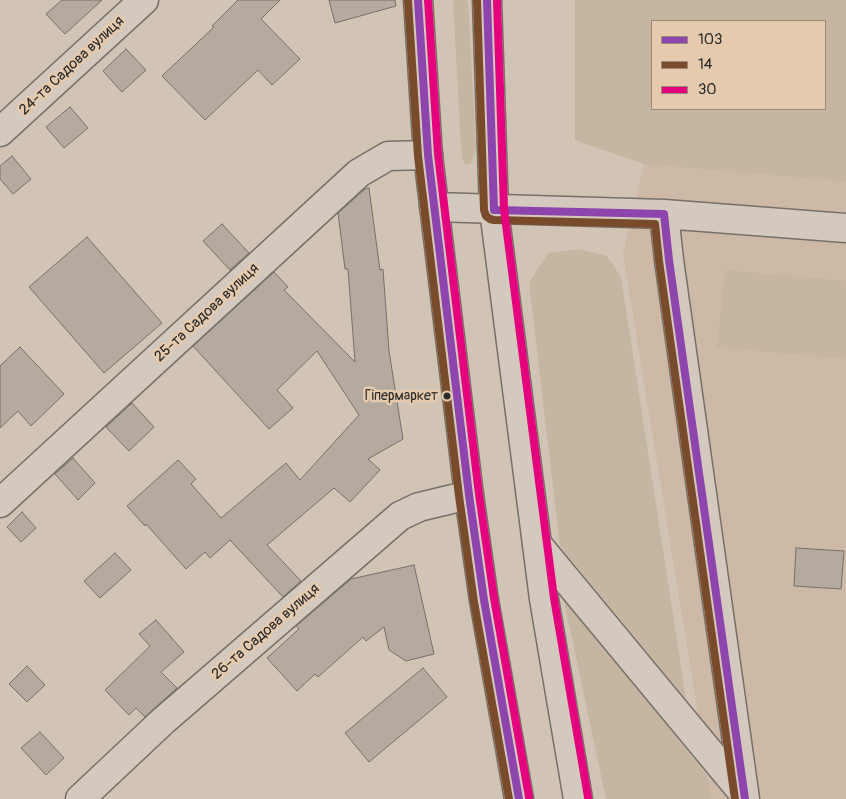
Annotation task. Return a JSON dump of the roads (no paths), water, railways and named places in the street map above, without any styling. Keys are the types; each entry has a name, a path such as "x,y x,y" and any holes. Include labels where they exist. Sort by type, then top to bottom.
{"main road":[{"name":"24-та Садова вулиця","path":"0,132 144,0"},
{"path":"418,0 428,155 469,495 484,600 519,799"},
{"path":"487,0 494,210 544,599 578,799"},
{"name":"25-та Садова вулиця","path":"0,503 359,173 388,156 428,155"},
{"path":"434,207 664,214 846,228"},
{"path":"664,214 670,269 745,796"},
{"name":"26-та Садова вулиця","path":"80,799 163,721 400,516 419,506 469,495"},
{"path":"537,544 745,796"}],"place":[{"name":"Гіпермаркет","path":"447,396"}]}
